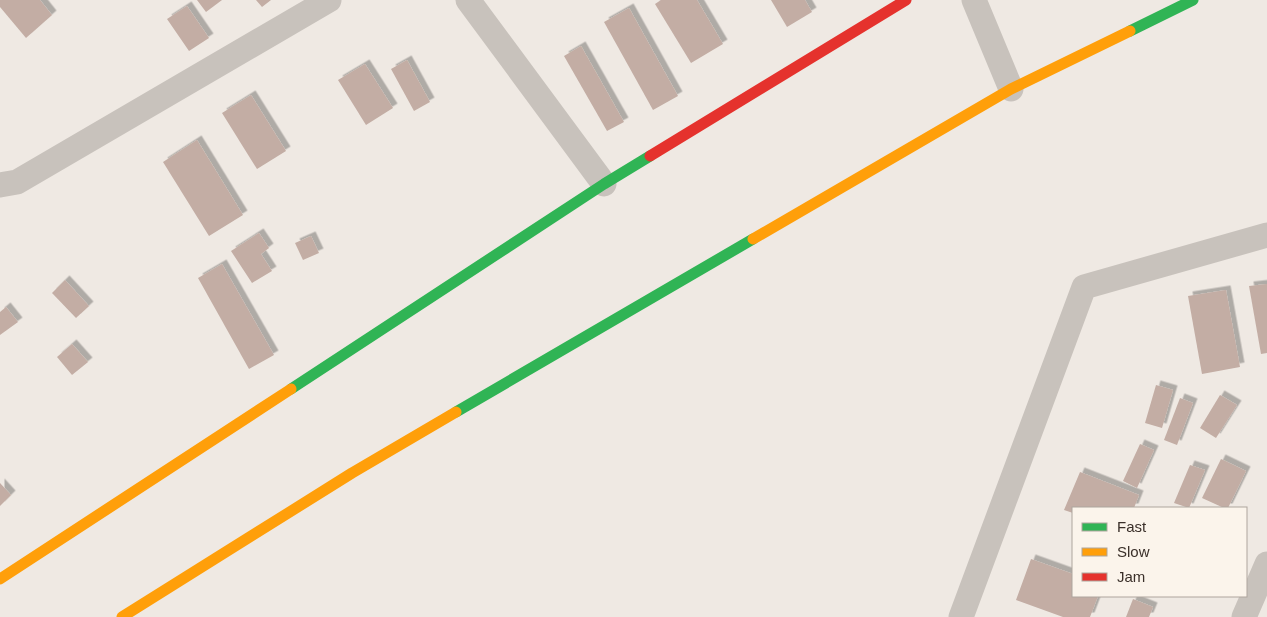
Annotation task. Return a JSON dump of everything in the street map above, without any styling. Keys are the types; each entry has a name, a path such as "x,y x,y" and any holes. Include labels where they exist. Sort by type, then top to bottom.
{"street":[{"path":"0,185 17,182 329,0"},
{"path":"468,0 604,184"},
{"path":"0,580 604,184 906,0"},
{"path":"974,0 1011,89"},
{"path":"122,617 352,474 1011,89 1192,0"},
{"path":"961,617 1084,287 1267,235"},
{"path":"1244,617 1267,564"}],"building":[{"path":"0,0 40,0 52,15 26,38 0,7"},
{"path":"197,0 222,0 206,12"},
{"path":"256,0 271,0 262,7"},
{"path":"661,0 697,0 723,44 691,63 655,4"},
{"path":"771,0 805,0 812,12 787,27"},
{"path":"187,6 209,38 189,51 167,19"},
{"path":"629,8 678,96 653,110 604,22"},
{"path":"581,46 624,122 607,131 564,56"},
{"path":"407,60 430,102 414,111 391,69"},
{"path":"365,64 393,108 366,125 338,80"},
{"path":"251,95 286,151 257,169 222,113"},
{"path":"197,140 243,215 209,236 163,162"},
{"path":"259,233 269,248 261,254 272,271 252,283 231,251"},
{"path":"311,236 319,253 303,260 295,243"},
{"path":"222,264 274,355 249,369 198,278"},
{"path":"65,280 89,306 76,318 52,293"},
{"path":"1267,284 1267,353 1261,354 1249,286"},
{"path":"1226,290 1240,367 1202,374 1188,296"},
{"path":"6,307 18,322 0,335 0,312"},
{"path":"72,344 88,362 72,375 57,357"},
{"path":"1156,385 1173,390 1162,428 1145,423"},
{"path":"1220,395 1237,405 1216,438 1200,428"},
{"path":"1180,398 1193,403 1177,445 1164,440"},
{"path":"1140,444 1154,450 1137,488 1123,481"},
{"path":"1221,459 1246,471 1228,507 1222,507 1202,498"},
{"path":"1190,465 1205,470 1189,507 1174,503"},
{"path":"1080,472 1139,495 1134,507 1072,507 1072,513 1064,510"},
{"path":"0,483 11,495 0,506"},
{"path":"1031,559 1072,574 1072,597 1098,597 1090,617 1063,617 1016,600"},
{"path":"1133,599 1153,607 1149,617 1126,617"}],"traffic: fast":[{"path":"1130,31 1193,0"},
{"path":"291,389 604,184 650,156"},
{"path":"456,412 753,239"}],"traffic: slow":[{"path":"753,239 1011,89 1130,31"},
{"path":"0,579 291,389"},
{"path":"122,617 352,473 456,412"}],"traffic: jam":[{"path":"650,156 906,0"}]}
